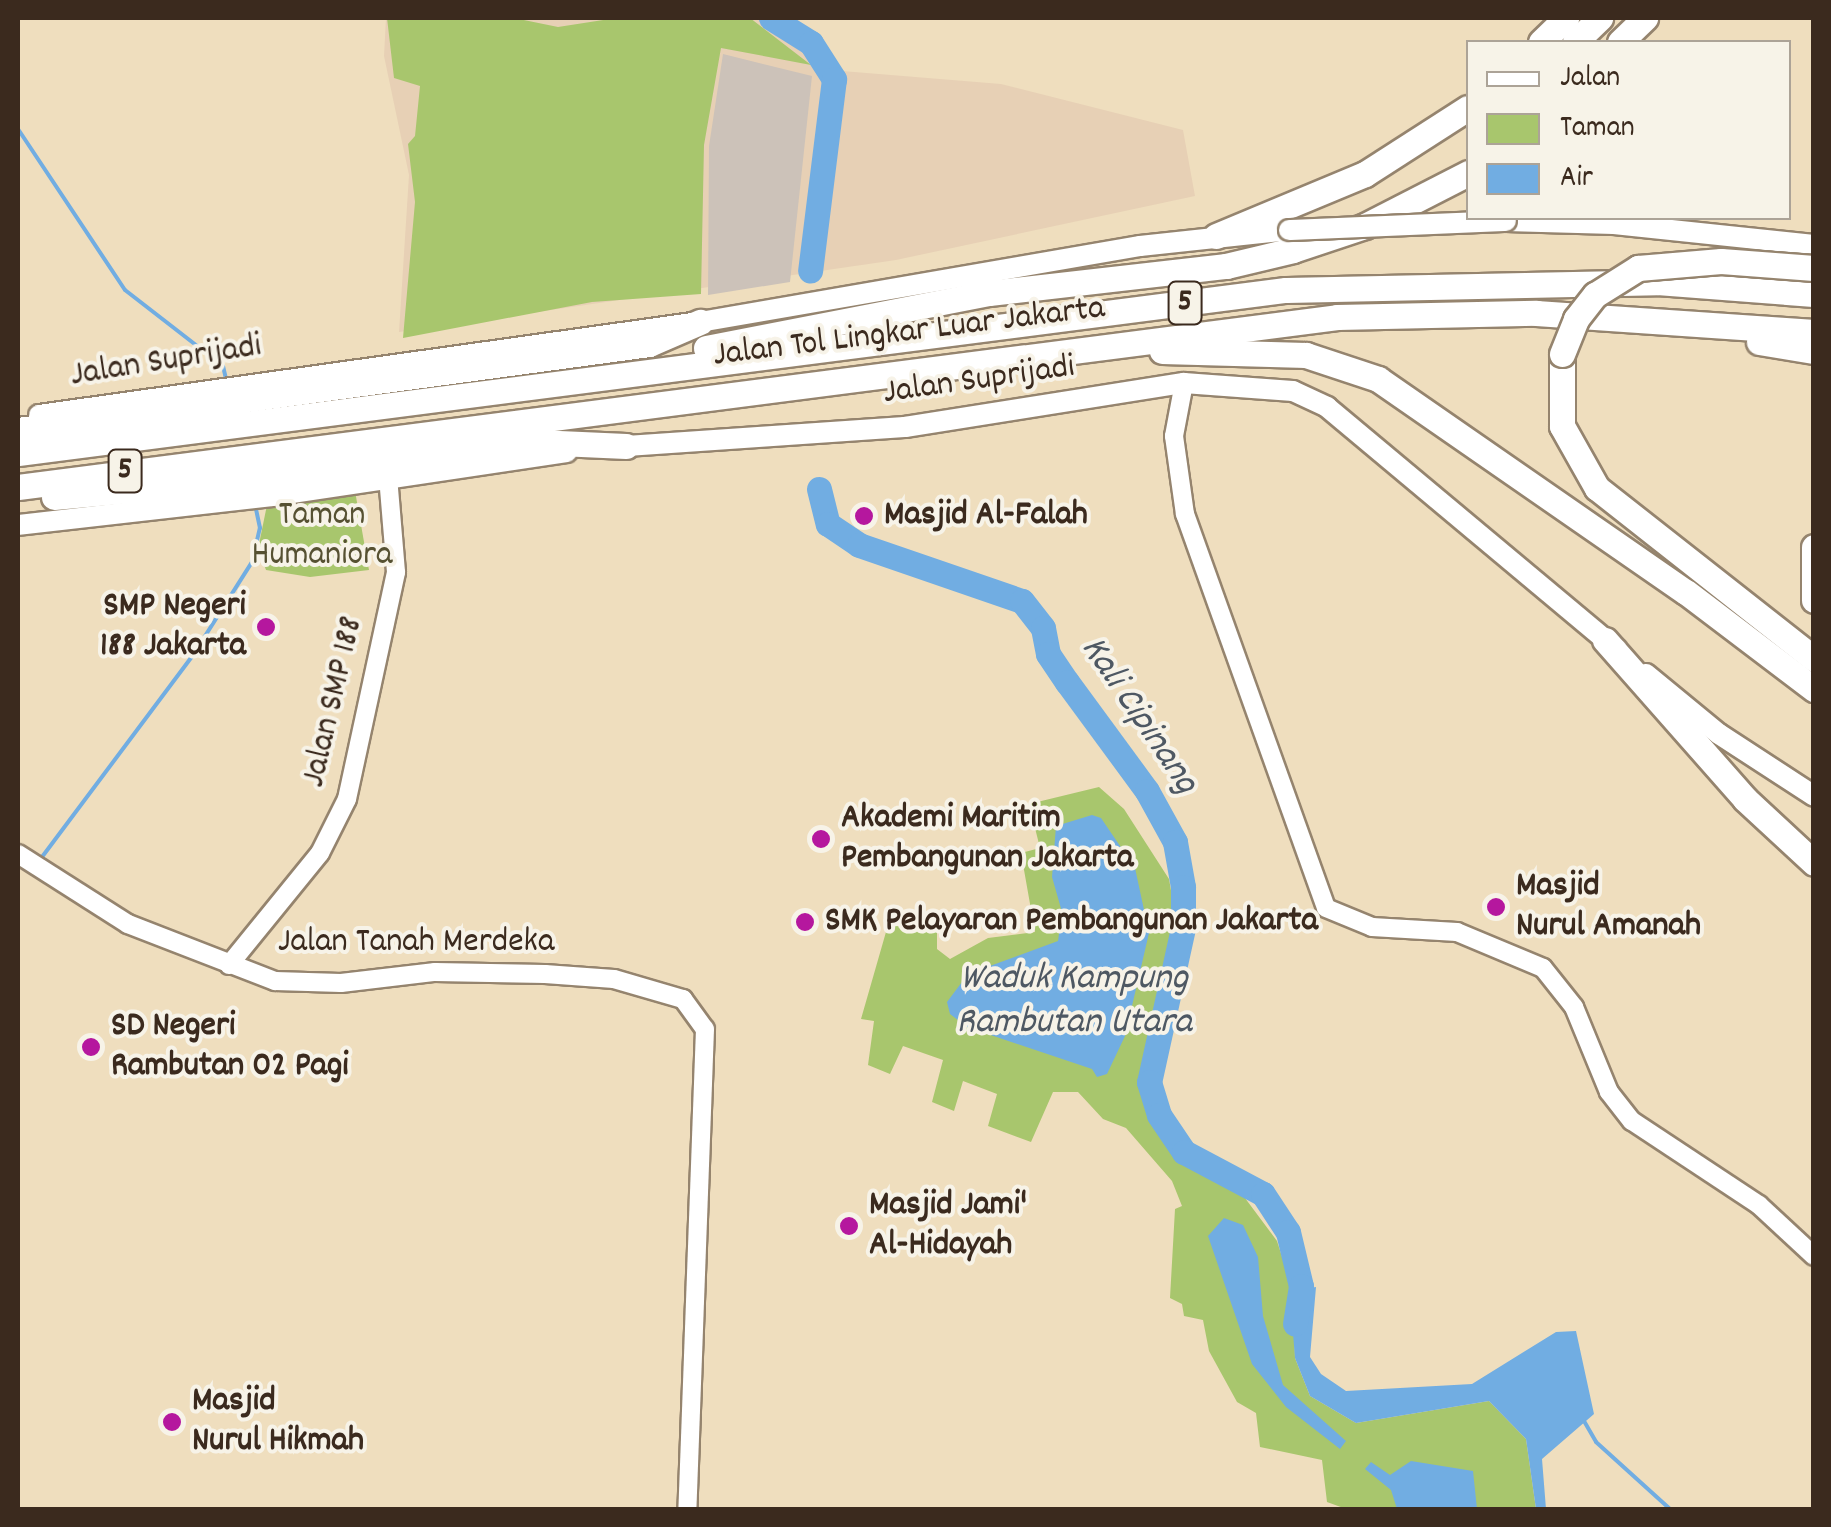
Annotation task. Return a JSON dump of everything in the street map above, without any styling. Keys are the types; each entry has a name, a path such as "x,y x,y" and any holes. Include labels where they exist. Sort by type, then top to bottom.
{"highway":[{"path":"1543,40 1566,18"},
{"path":"1577,40 1600,18"},
{"path":"1622,40 1645,18"},
{"path":"1216,236 1365,174 1466,109"},
{"path":"1419,197 1466,155"},
{"path":"560,382 989,294 1226,266 1365,226 1466,174"},
{"path":"1814,268 1721,261 1638,268 1595,294 1576,319 1562,354 1562,426 1597,488 1814,659"},
{"name":"Jalan Tol Lingkar Luar Jakarta","path":"18,453 1286,290 1657,282 1814,294"},
{"name":"Jalan Tol Lingkar Luar Jakarta","path":"272,474 1046,351 1400,313 1606,316 1814,332"},
{"path":"1606,316 1814,351"},
{"path":"18,430 246,388 632,347 700,322"},
{"path":"1046,351 1266,351 1306,355 1378,379 1686,592 1814,689"},
{"path":"18,500 234,479 514,442 626,446"},
{"name":"5","path":"18,486 234,479"},
{"path":"1814,548 1814,600"},
{"path":"1606,640 1745,799 1814,864"}],"main road":[{"path":"700,322 1216,236 1289,230 1506,221 1614,224 1814,245"},
{"name":"Jalan Suprijadi","path":"272,474 388,477 626,446 906,427 1184,383 1262,385 1327,407 1719,734 1814,796"},
{"name":"Jalan Suprijadi","path":"18,418 213,393"},
{"path":"18,525 234,479"}],"street":[{"path":"1184,383 1174,436 1185,514 1326,908 1372,928 1457,932 1543,968 1574,1007 1609,1092 1632,1120 1760,1204 1813,1256"},
{"name":"Jalan SMP 188","path":"229,965 320,853 347,799 396,572 388,477"},
{"name":"Jalan Tanah Merdeka","path":"18,854 128,924 275,981 341,983 435,972 614,978 682,999 702,1020 688,1510"}],"shaded area":[{"path":"386,18 756,18 842,71 1001,84 1183,130 1195,196 896,260 399,332 409,175 384,56"},
{"path":"723,54 812,76 790,282 708,295 709,146"}],"green space":[{"path":"387,18 514,18 558,27 616,18 750,18 811,65 721,48 704,145 701,294 592,302 403,338 415,202 408,144 415,136 420,86 394,78"},
{"name":"Taman Humaniora","path":"355,491 369,570 310,577 266,570 258,549 267,505"},
{"path":"1099,787 1124,809 1169,879 1174,907 1175,944 1145,1049 1144,1100 1178,1157 1242,1194 1277,1241 1293,1291 1295,1358 1310,1396 1356,1423 1489,1401 1526,1439 1536,1509 1349,1510 1327,1502 1322,1460 1260,1447 1256,1413 1237,1402 1209,1351 1203,1320 1184,1316 1182,1304 1170,1298 1175,1209 1182,1206 1172,1181 1126,1128 1103,1119 1078,1092 1053,1092 1031,1142 988,1126 997,1094 963,1081 954,1111 932,1102 943,1060 903,1046 890,1074 868,1065 874,1021 861,1019 888,925 937,931 937,949 950,959 988,938 1035,932 1021,853 1040,848 1029,804"}],"water":[{"name":"Waduk Kampung Rambutan Utara","path":"1092,815 1101,818 1135,868 1149,933 1125,1036 1107,1074 1097,1077 1092,1069 967,1027 950,1014 947,1002 968,974 1058,941 1062,912 1052,877 1056,826"},
{"path":"1224,1218 1243,1225 1258,1257 1263,1316 1283,1385 1346,1441 1340,1449 1286,1407 1252,1364 1208,1236"},
{"path":"1316,1287 1310,1357 1321,1374 1346,1391 1472,1384 1556,1332 1576,1331 1594,1414 1542,1459 1546,1509 1536,1509 1526,1439 1489,1401 1356,1423 1310,1396 1295,1358 1291,1309 1293,1291"},
{"path":"1411,1461 1473,1471 1477,1509 1397,1509 1391,1490 1365,1469 1371,1462 1390,1475"}],"waterway":[{"name":"Kali Cipinang","path":"771,18 811,43 834,79 810,271"},
{"path":"18,129 125,290 223,366 227,383"},
{"name":"Kali Cipinang","path":"819,489 828,524 859,545 1022,601 1043,628 1048,654 1147,791 1175,842 1183,887 1183,928 1149,1082 1159,1115 1184,1152 1263,1194 1288,1232 1301,1286 1295,1324"},
{"path":"42,857 193,655 252,562 260,528 255,504"},
{"path":"1584,1421 1596,1442 1671,1510"}],"place":[{"name":"Masjid Al-Falah","path":"864,516"},
{"name":"SMP Negeri 188 Jakarta","path":"266,627"},
{"name":"Akademi Maritim Pembangunan Jakarta","path":"821,839"},
{"name":"Masjid Nurul Amanah","path":"1496,907"},
{"name":"SMK Pelayaran Pembangunan Jakarta","path":"805,922"},
{"name":"SD Negeri Rambutan 02 Pagi","path":"91,1047"},
{"name":"Masjid Jami' Al-Hidayah","path":"849,1226"},
{"name":"Masjid Nurul Hikmah","path":"172,1422"}]}
